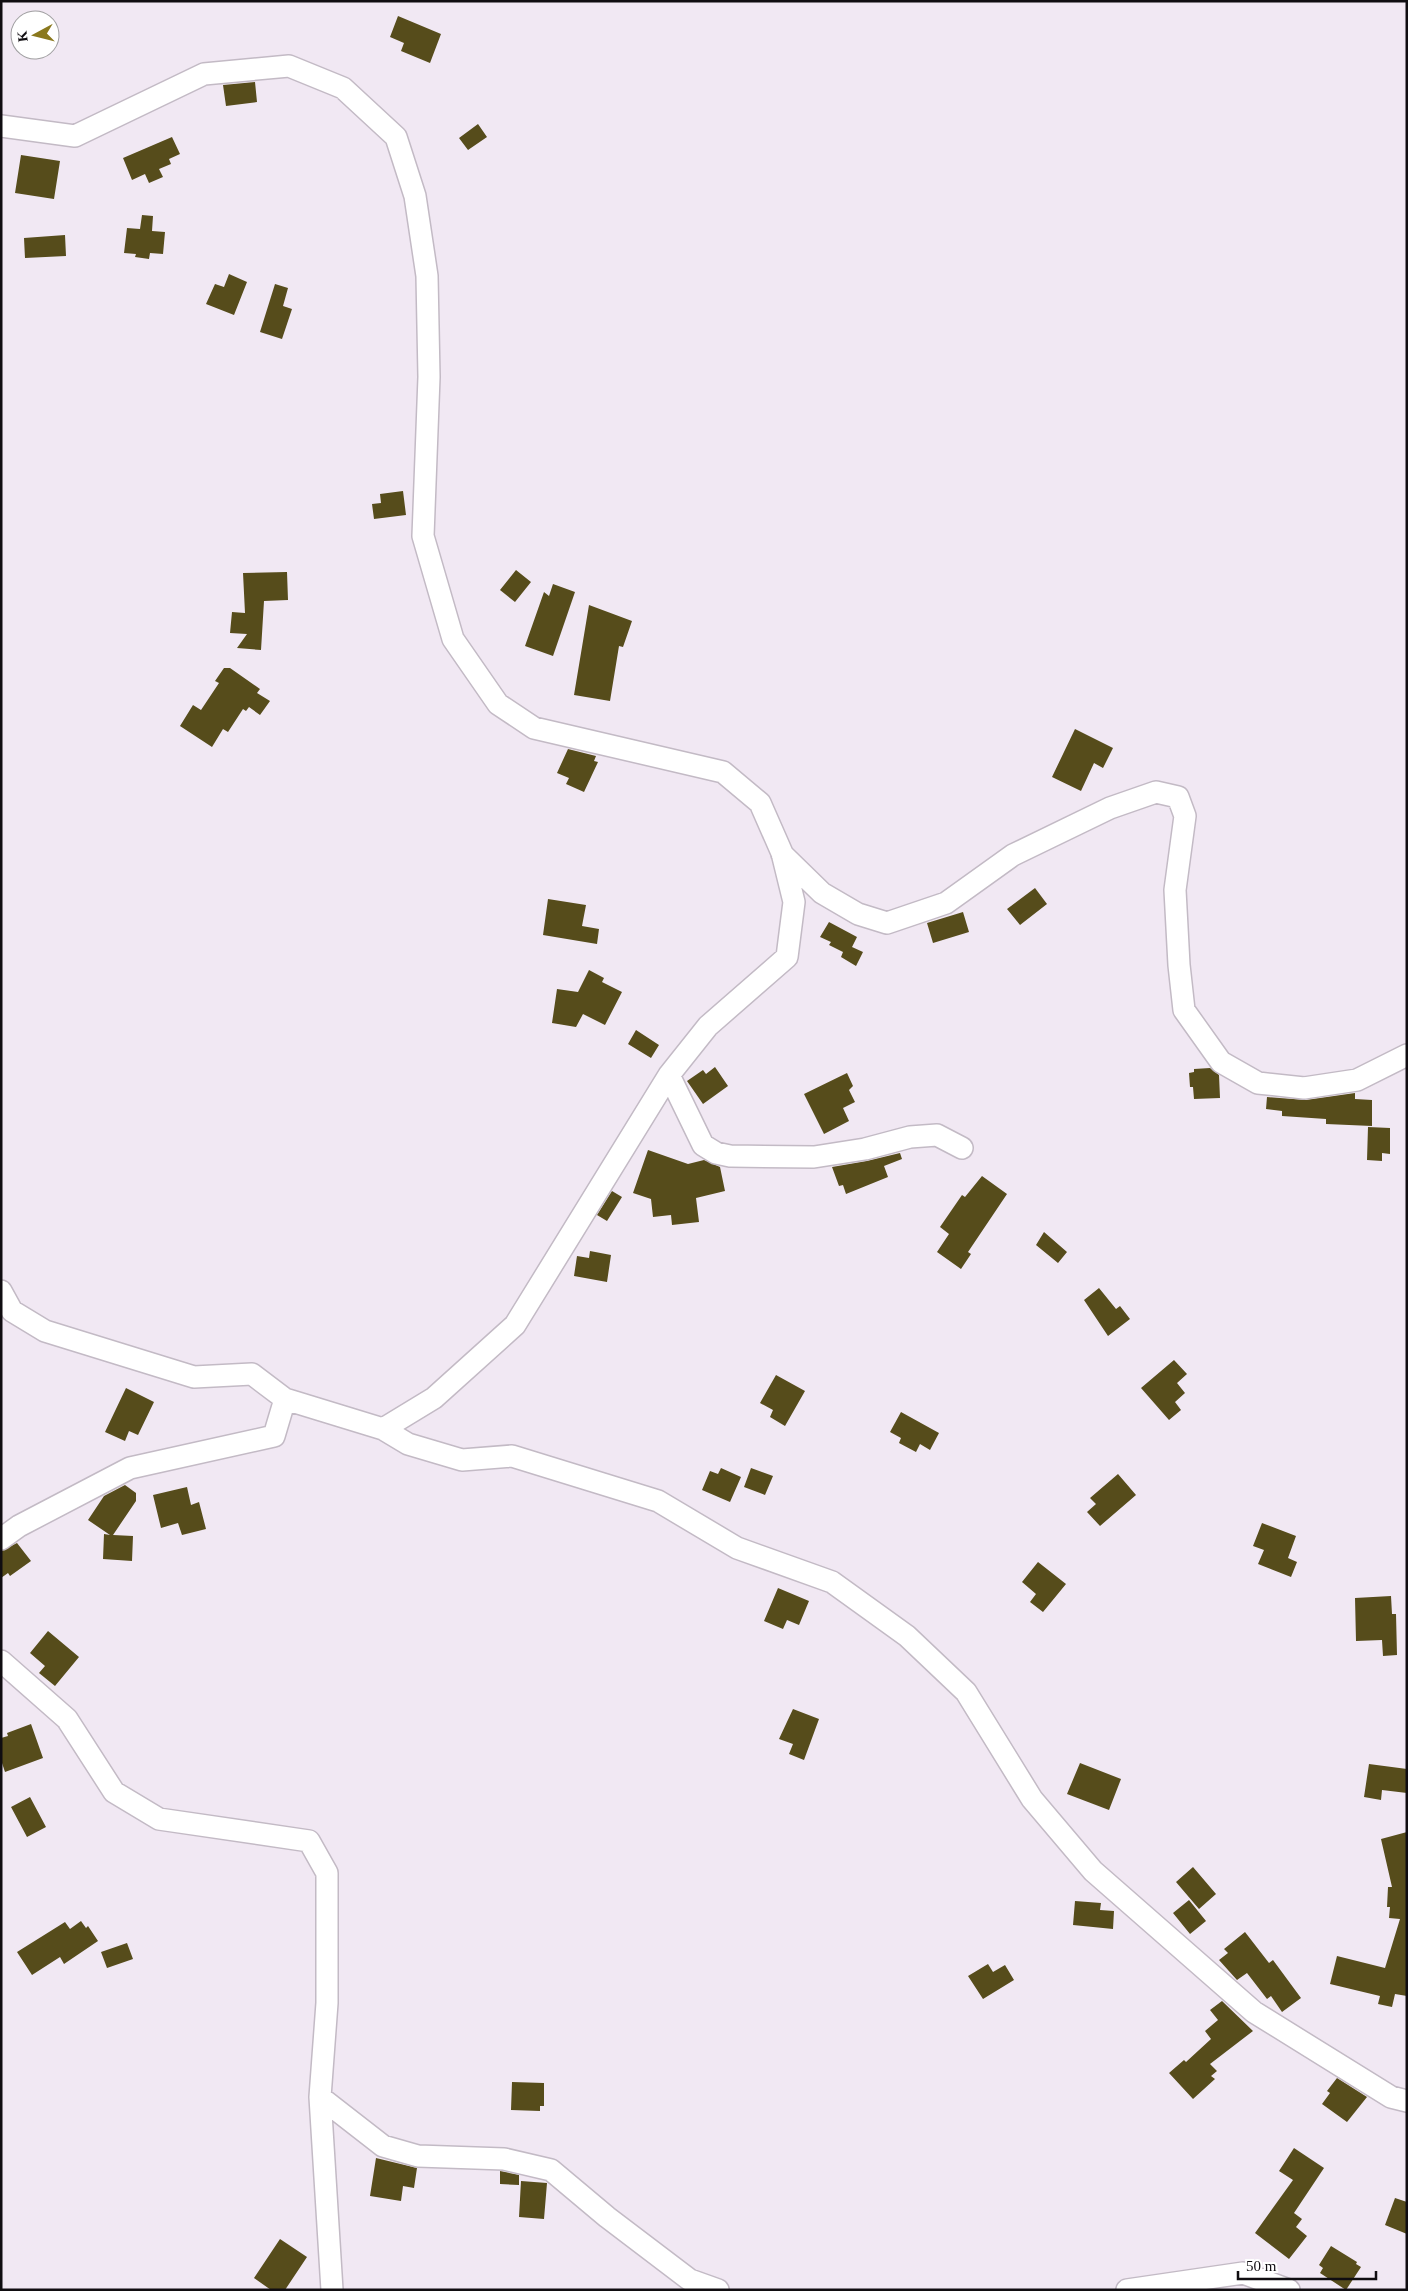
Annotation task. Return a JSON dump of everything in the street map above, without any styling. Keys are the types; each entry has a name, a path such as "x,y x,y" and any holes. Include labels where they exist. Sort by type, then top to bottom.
{"street":[{"path":"1,126 75,136 204,74 290,66 343,88 390,131 396,138 415,196 427,276 429,377 423,536 453,639 498,704 534,728 723,772 760,803 782,854 794,902 787,957 708,1026 669,1075 515,1325 434,1398 383,1429"},
{"path":"782,854 822,893 858,914 888,923 946,903 1013,855 1110,808 1156,792 1178,796 1185,816 1175,890 1179,965 1184,1010 1221,1062 1258,1083 1304,1088 1357,1080 1407,1055"},
{"path":"669,1075 703,1145 716,1153 730,1156 814,1158 865,1149 910,1137 936,1135 962,1148"},
{"path":"1,1291 12,1311 45,1331 194,1377 252,1374 285,1398 383,1429 408,1444 462,1460 512,1456 658,1501 737,1548 832,1582 907,1636 966,1692 1032,1799 1092,1871 1254,2012 1391,2097 1407,2101"},
{"path":"1,1539 19,1526 130,1468 274,1436 285,1398"},
{"path":"1,1661 67,1719 114,1792 159,1819 309,1841 327,1873 327,2003 320,2097 332,2290"},
{"path":"320,2097 383,2146 418,2156 504,2159 551,2170 607,2217 690,2280 718,2290"},
{"path":"1127,2290 1243,2273 1265,2285 1289,2290"}],"building":[{"path":"398,16 441,34 430,63 401,51 404,43 390,37"},
{"path":"255,82 257,102 226,106 223,85"},
{"path":"478,124 487,137 468,150 459,138"},
{"path":"172,137 180,154 169,159 171,164 159,169 163,177 149,183 145,174 132,180 123,158"},
{"path":"21,155 60,161 54,199 15,193"},
{"path":"142,215 153,216 152,231 165,232 163,254 150,253 149,259 135,257 136,254 124,253 127,228 140,229"},
{"path":"65,235 66,256 25,258 24,238"},
{"path":"229,274 247,282 234,315 206,304 215,284 224,287"},
{"path":"275,284 288,288 283,306 292,309 282,339 260,332"},
{"path":"403,491 406,515 374,519 372,504 381,503 380,494"},
{"path":"516,570 531,582 515,602 500,590"},
{"path":"287,572 288,600 264,601 261,650 237,648 247,634 230,633 232,612 245,613 243,573"},
{"path":"553,584 575,592 553,656 525,646 544,592 549,596"},
{"path":"589,605 632,621 623,647 619,646 610,701 574,695"},
{"path":"224,668 230,668 260,689 257,693 270,701 260,715 249,707 246,711 243,709 228,732 223,729 212,747 180,726 193,705 201,710 219,683 215,681"},
{"path":"1075,729 1113,748 1103,768 1094,763 1081,791 1052,777"},
{"path":"568,749 596,756 594,761 598,762 584,792 566,784 569,778 557,773"},
{"path":"1035,888 1047,904 1020,925 1007,909"},
{"path":"548,899 586,905 582,926 599,929 597,944 543,935"},
{"path":"963,912 969,932 933,943 927,923"},
{"path":"829,922 857,937 852,947 863,952 856,966 841,957 843,952 829,945 831,942 820,937"},
{"path":"589,970 604,978 602,982 622,992 605,1025 583,1014 576,1027 552,1023 557,989 578,992"},
{"path":"636,1030 659,1045 651,1058 628,1044"},
{"path":"715,1067 728,1086 703,1104 687,1081 703,1070 706,1074"},
{"path":"1210,1068 1219,1075 1220,1098 1194,1099 1193,1087 1190,1087 1189,1073 1194,1072 1194,1069"},
{"path":"847,1073 853,1086 849,1090 855,1102 843,1108 849,1121 824,1134 804,1094"},
{"path":"1355,1093 1355,1099 1372,1100 1372,1126 1326,1124 1326,1119 1282,1116 1282,1111 1266,1109 1267,1097 1306,1100"},
{"path":"1368,1127 1390,1128 1390,1154 1382,1153 1382,1161 1367,1160"},
{"path":"648,1150 688,1164 704,1160 720,1167 725,1191 696,1198 699,1222 672,1225 671,1215 653,1217 651,1199 633,1193"},
{"path":"900,1153 902,1159 884,1166 888,1177 846,1194 843,1185 839,1186 832,1167 867,1161"},
{"path":"982,1176 1007,1194 968,1252 971,1254 961,1269 937,1252 949,1234 940,1227 962,1195 965,1197"},
{"path":"612,1191 622,1197 607,1221 597,1215"},
{"path":"1044,1232 1067,1252 1058,1263 1036,1245"},
{"path":"590,1251 611,1255 607,1282 574,1276 577,1256 589,1258"},
{"path":"1099,1288 1116,1309 1120,1306 1130,1319 1108,1336 1084,1300"},
{"path":"1174,1360 1187,1374 1177,1383 1185,1393 1175,1402 1181,1410 1169,1420 1141,1388"},
{"path":"776,1375 805,1391 785,1426 770,1417 773,1410 760,1403"},
{"path":"126,1388 154,1402 138,1435 129,1431 125,1441 105,1432"},
{"path":"901,1412 939,1433 930,1450 920,1444 916,1452 899,1443 901,1438 890,1432"},
{"path":"721,1468 741,1477 730,1502 702,1490 710,1471 718,1474"},
{"path":"751,1468 773,1476 765,1495 744,1487"},
{"path":"1118,1474 1136,1495 1100,1526 1087,1512 1096,1504 1090,1498"},
{"path":"125,1485 136,1493 136,1501 113,1535 133,1536 132,1561 103,1559 104,1534 110,1535 88,1520 104,1496"},
{"path":"187,1487 191,1505 199,1502 206,1529 182,1535 178,1523 161,1528 153,1495"},
{"path":"1262,1523 1296,1536 1288,1558 1297,1562 1291,1577 1258,1564 1264,1550 1253,1546"},
{"path":"17,1543 31,1561 10,1576 8,1573 1,1578 1,1551"},
{"path":"1038,1562 1066,1584 1043,1612 1030,1602 1036,1594 1022,1582"},
{"path":"778,1588 809,1601 799,1625 787,1620 783,1629 764,1621"},
{"path":"1391,1596 1392,1614 1396,1614 1397,1655 1383,1656 1382,1640 1356,1641 1355,1598"},
{"path":"48,1631 79,1657 55,1686 39,1673 45,1666 30,1653"},
{"path":"793,1709 819,1719 804,1760 789,1754 793,1744 779,1739"},
{"path":"31,1724 43,1758 5,1772 1,1760 1,1738 8,1736 7,1733"},
{"path":"1080,1763 1121,1779 1109,1810 1067,1794"},
{"path":"1369,1764 1407,1769 1407,1793 1382,1790 1381,1800 1364,1797"},
{"path":"30,1797 46,1827 27,1837 11,1807"},
{"path":"1407,1832 1407,1996 1395,1994 1392,2007 1378,2004 1380,1996 1330,1984 1337,1956 1385,1968 1400,1919 1389,1918 1390,1907 1387,1907 1388,1887 1392,1887 1381,1839"},
{"path":"1193,1867 1216,1894 1199,1909 1176,1882"},
{"path":"1189,1900 1206,1921 1190,1934 1173,1913"},
{"path":"1075,1901 1101,1903 1100,1910 1114,1911 1113,1929 1073,1925"},
{"path":"81,1921 86,1928 88,1926 98,1941 64,1964 60,1957 32,1975 17,1952 65,1922 70,1929"},
{"path":"1245,1932 1269,1963 1273,1960 1301,1998 1282,2012 1271,1996 1267,1999 1247,1973 1237,1980 1219,1960 1228,1953 1224,1949"},
{"path":"127,1943 133,1959 107,1968 101,1952"},
{"path":"988,1964 993,1972 1005,1965 1014,1980 983,1999 968,1976"},
{"path":"1222,2001 1253,2031 1210,2064 1217,2071 1211,2076 1215,2079 1193,2099 1169,2073 1184,2060 1186,2062 1211,2039 1205,2031 1218,2020 1210,2010"},
{"path":"1337,2078 1367,2097 1347,2122 1322,2104 1330,2093 1327,2091"},
{"path":"512,2082 544,2083 544,2106 540,2106 540,2111 511,2110"},
{"path":"1294,2148 1324,2168 1294,2213 1302,2219 1296,2227 1307,2236 1289,2259 1255,2233 1293,2180 1279,2171"},
{"path":"376,2158 417,2168 414,2188 403,2186 401,2201 370,2196"},
{"path":"500,2171 519,2175 519,2185 500,2184"},
{"path":"521,2181 547,2183 544,2219 519,2217"},
{"path":"1395,2198 1407,2202 1407,2234 1385,2225"},
{"path":"280,2239 307,2257 285,2290 271,2290 254,2278"},
{"path":"1331,2246 1357,2262 1356,2264 1361,2267 1346,2290 1320,2273 1323,2268 1319,2265"}]}
